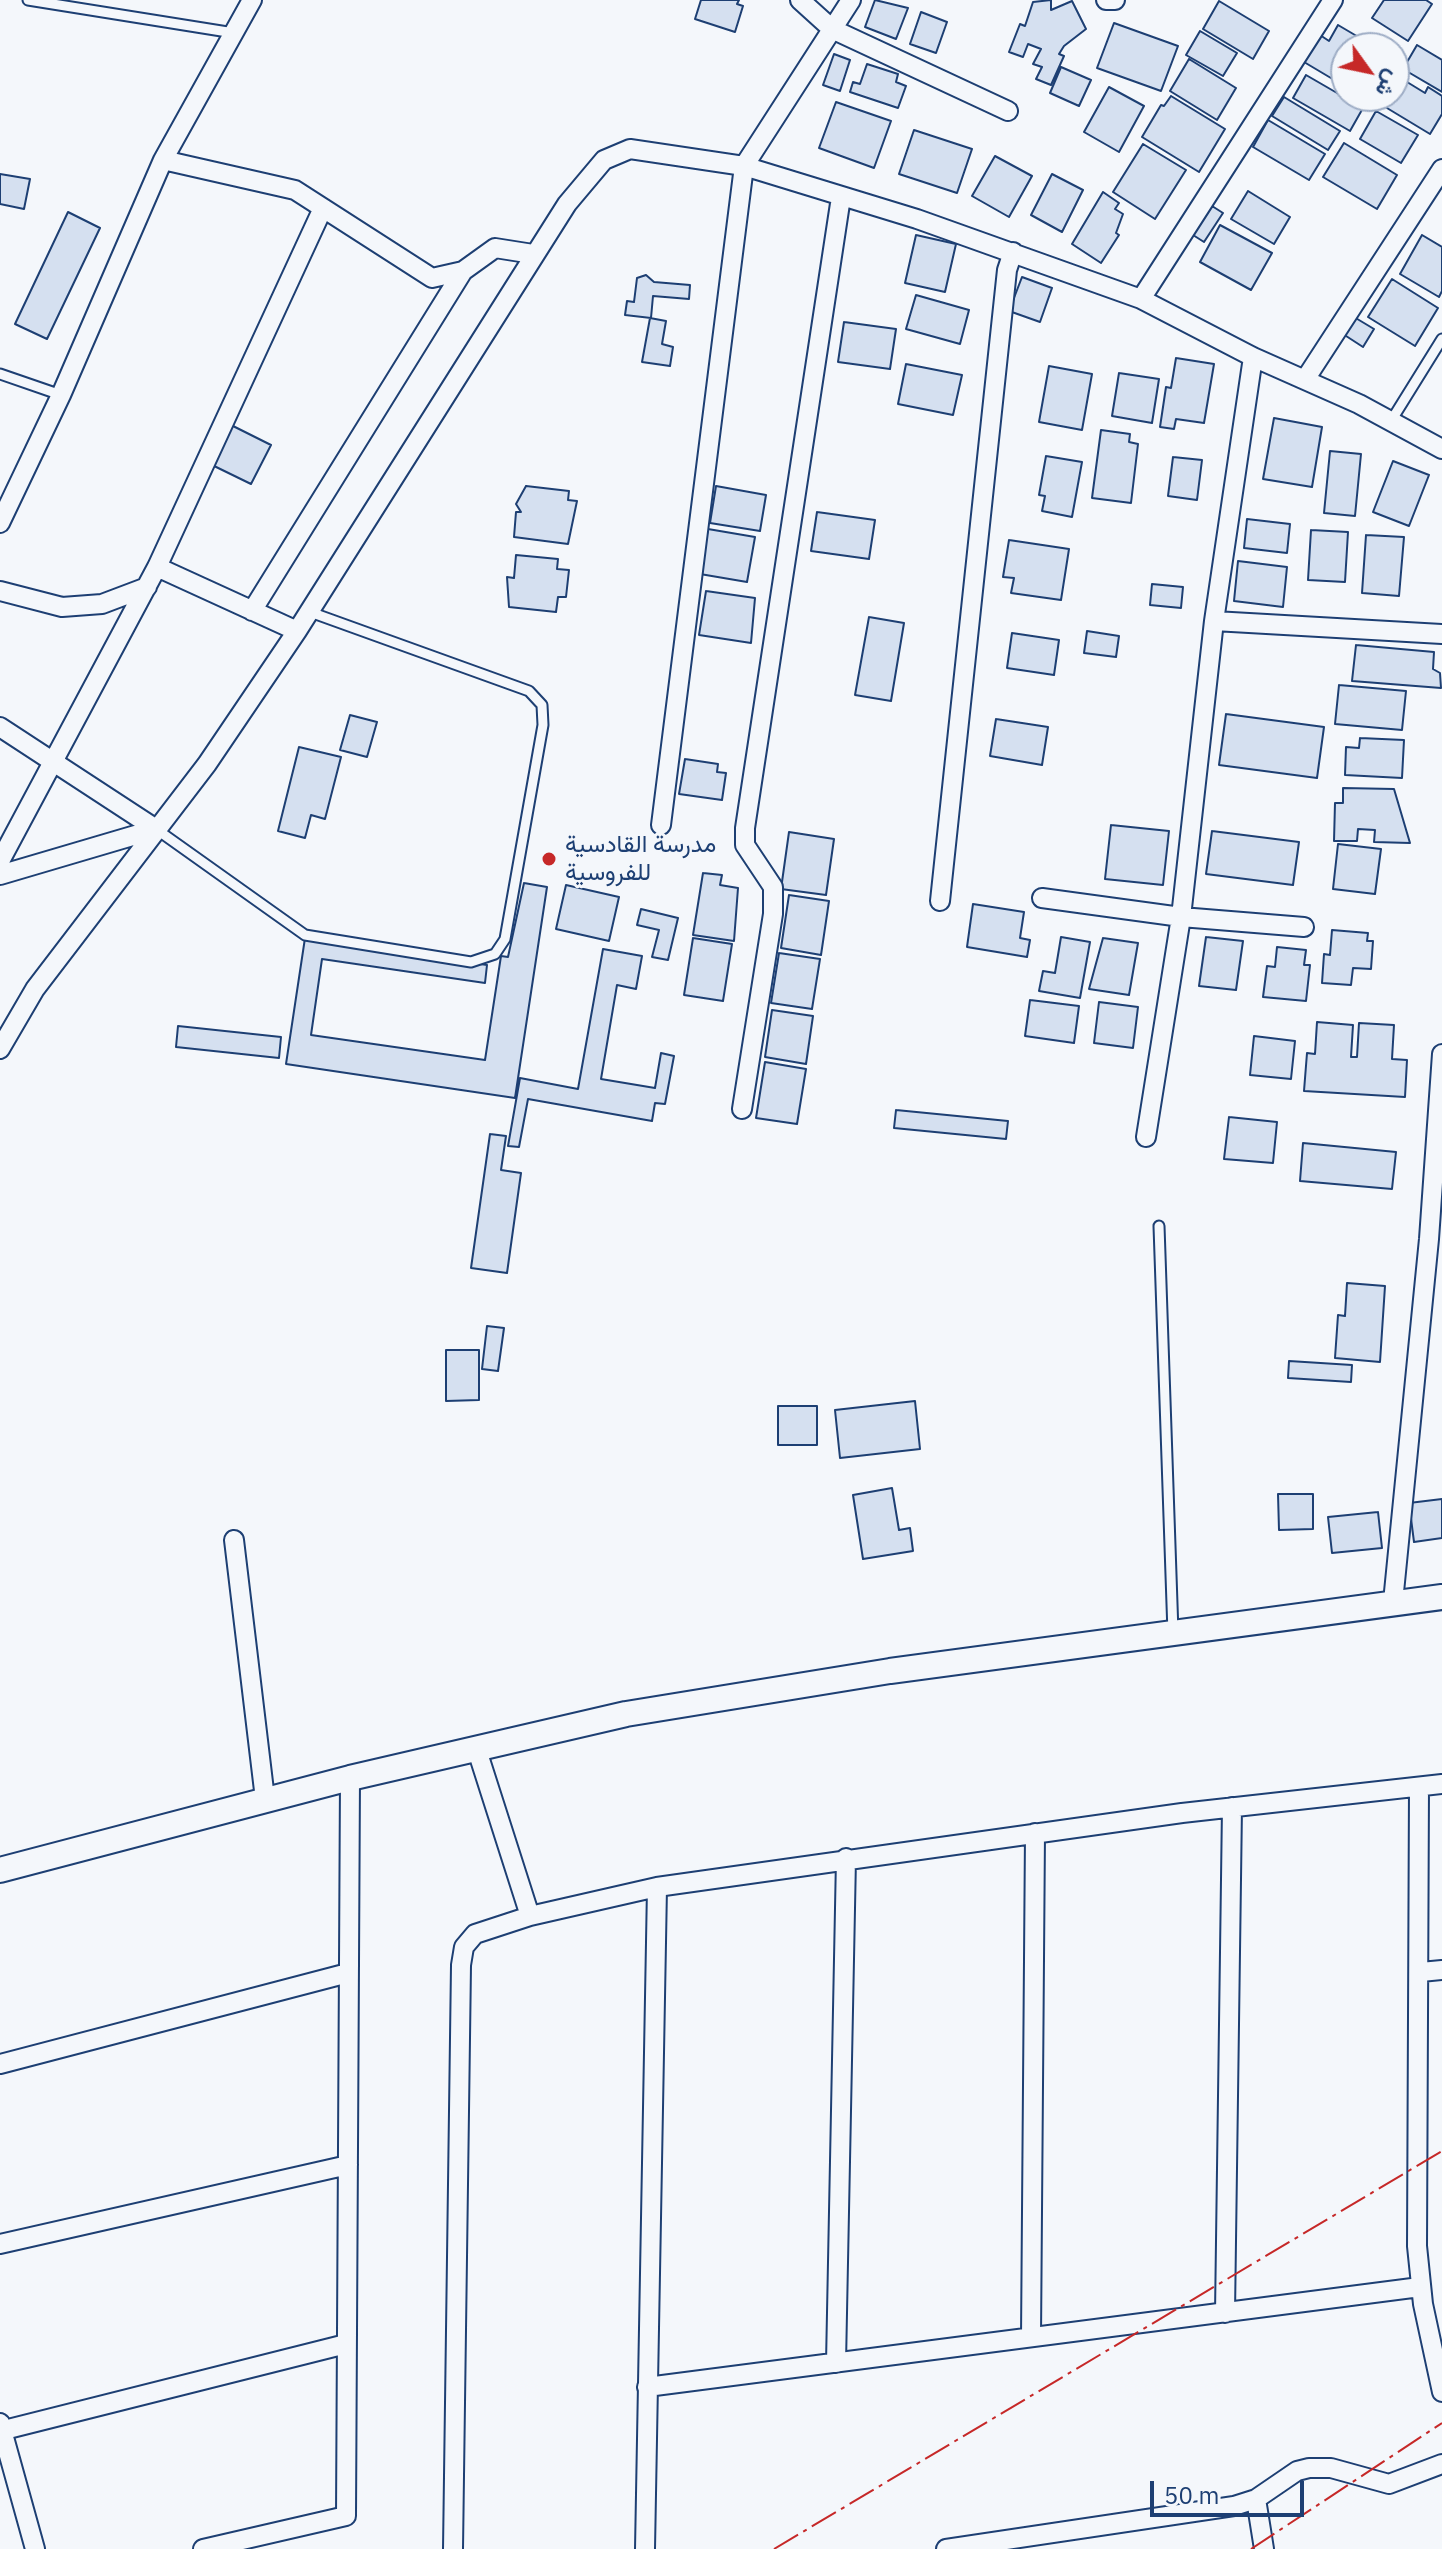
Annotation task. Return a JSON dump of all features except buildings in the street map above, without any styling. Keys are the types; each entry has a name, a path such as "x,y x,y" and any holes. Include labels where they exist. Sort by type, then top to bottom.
{"street":[{"path":"0,523 61,395 163,160 252,0"},
{"path":"800,0 832,29 1008,111"},
{"path":"661,825 744,166 851,0"},
{"path":"1106,0 1115,0"},
{"path":"1141,299 1333,0"},
{"path":"0,1049 35,989 207,764 310,612 533,254 588,176 616,153 630,149 744,166 1013,252 1141,299 1253,357 1306,378 1442,449"},
{"path":"163,160 295,190 432,278 463,271"},
{"path":"1306,378 1442,169"},
{"path":"742,1109 773,914 773,887 745,845 745,828 841,197"},
{"path":"0,861 157,567 323,208"},
{"path":"252,611 463,271 495,248 533,254"},
{"path":"940,901 1007,270 1013,252"},
{"path":"1146,1137 1181,917 1214,621 1253,357"},
{"path":"157,567 297,631"},
{"path":"0,591 62,607 102,604 147,587"},
{"path":"1214,621 1442,634"},
{"path":"0,727 156,829"},
{"path":"0,875 156,829"},
{"path":"1042,898 1181,917 1304,927"},
{"path":"1393,1602 1436,1239 1442,1054"},
{"path":"234,1540 265,1799"},
{"path":"0,1870 265,1799 476,1747 716,1697 1442,1597"},
{"path":"476,1747 530,1916"},
{"path":"203,2549 346,2516 350,1778"},
{"path":"453,2549 461,1956 468,1940 482,1929 657,1887 846,1858 1232,1807 1442,1784"},
{"path":"1419,1787 1421,1972 1417,2246 1420,2287 1442,2392"},
{"path":"1225,2313 1232,1807"},
{"path":"1031,2337 1035,1833"},
{"path":"836,2363 846,1858"},
{"path":"645,2549 657,1887"},
{"path":"1421,1972 1442,1970"},
{"path":"0,2064 348,1973"},
{"path":"0,2244 348,2165"},
{"path":"647,2387 1420,2287"},
{"path":"35,2549 1,2428 346,2344"},
{"path":"946,2549 1074,2540 1234,2506 1256,2499 1309,2468 1331,2468 1389,2484 1442,2464"},
{"path":"1256,2499 1264,2549"}],"lane":[{"path":"28,0 234,33"},
{"path":"1391,421 1442,339"},
{"path":"0,374 61,395"},
{"path":"156,829 305,935 471,962 495,954 505,939 543,725 542,705 529,691 310,612"},
{"path":"1159,1226 1173,1633"}],"power":[{"path":"774,2549 1442,2151"},
{"path":"1251,2549 1442,2423"}],"place":[{"name":"مدرسة القادسية للفروسية","path":"549,859"}]}
